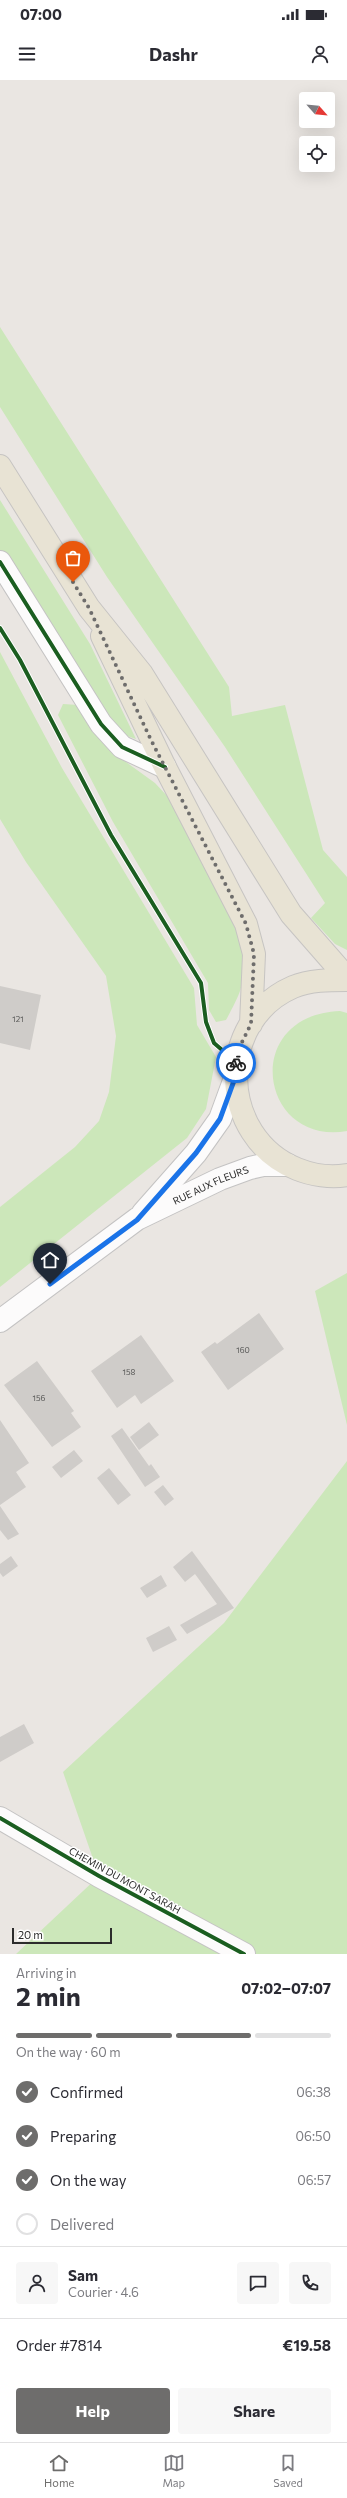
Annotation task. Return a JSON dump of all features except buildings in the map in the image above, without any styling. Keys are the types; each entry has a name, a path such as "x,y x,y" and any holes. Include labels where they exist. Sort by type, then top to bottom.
{"main road":[{"path":"0,466 89,608 165,767 246,924 254,954 251,1024"},
{"path":"89,608 142,674 291,914 347,979"},
{"path":"346,1176 325,1176 306,1172 288,1165 270,1153 255,1138 244,1120 237,1099 235,1078 242,1042 251,1024 270,1003 293,987 321,980 347,979"}],"street":[{"path":"0,562 101,724 122,746 165,767"},
{"name":"RUE AUX FLEURS","path":"137,1220 196,1153 220,1119 235,1078"},
{"name":"RUE AUX FLEURS","path":"0,1321 137,1220 220,1179 250,1168 263,1165 288,1165"},
{"name":"CHEMIN DU MONT SARAH","path":"0,1818 99,1876 244,1954"}],"green space":[{"path":"0,327 229,687 232,716 285,705 323,850 347,877 347,950 335,944 311,918 325,903 225,747 107,577 0,407"},
{"path":"0,500 90,644 136,739 118,733 0,554"},
{"path":"0,652 62,768 194,988 197,1025 216,1057 206,1109 187,1138 0,1287 0,1207 75,1147 99,1121 109,1092 116,1036 106,976 26,862 0,819"},
{"path":"63,704 78,705 108,749 155,783 169,798 241,937 244,962 243,980 241,989 226,1020 216,1022 209,1010 208,983 113,822 58,715"},
{"path":"340,1011 347,1013 347,1131 317,1130 295,1119 280,1101 273,1078 275,1055 287,1034 308,1018"},
{"path":"347,1273 347,1425 315,1291"},
{"path":"347,1461 347,1954 16,1954 99,1876 63,1772 224,1623"}],"cycle path":[{"path":"0,562 101,724 122,747 165,767"},
{"path":"0,628 20,660 111,835 201,983 206,1022 214,1043 236,1062"},
{"path":"0,1818 99,1876 244,1954"}],"way so far":[{"path":"73,582 89,608 151,740 246,924 254,954 251,1024 242,1042 236,1063"}],"route":[{"path":"50,1284 137,1220 196,1153 220,1119 235,1078 236,1063"}]}
